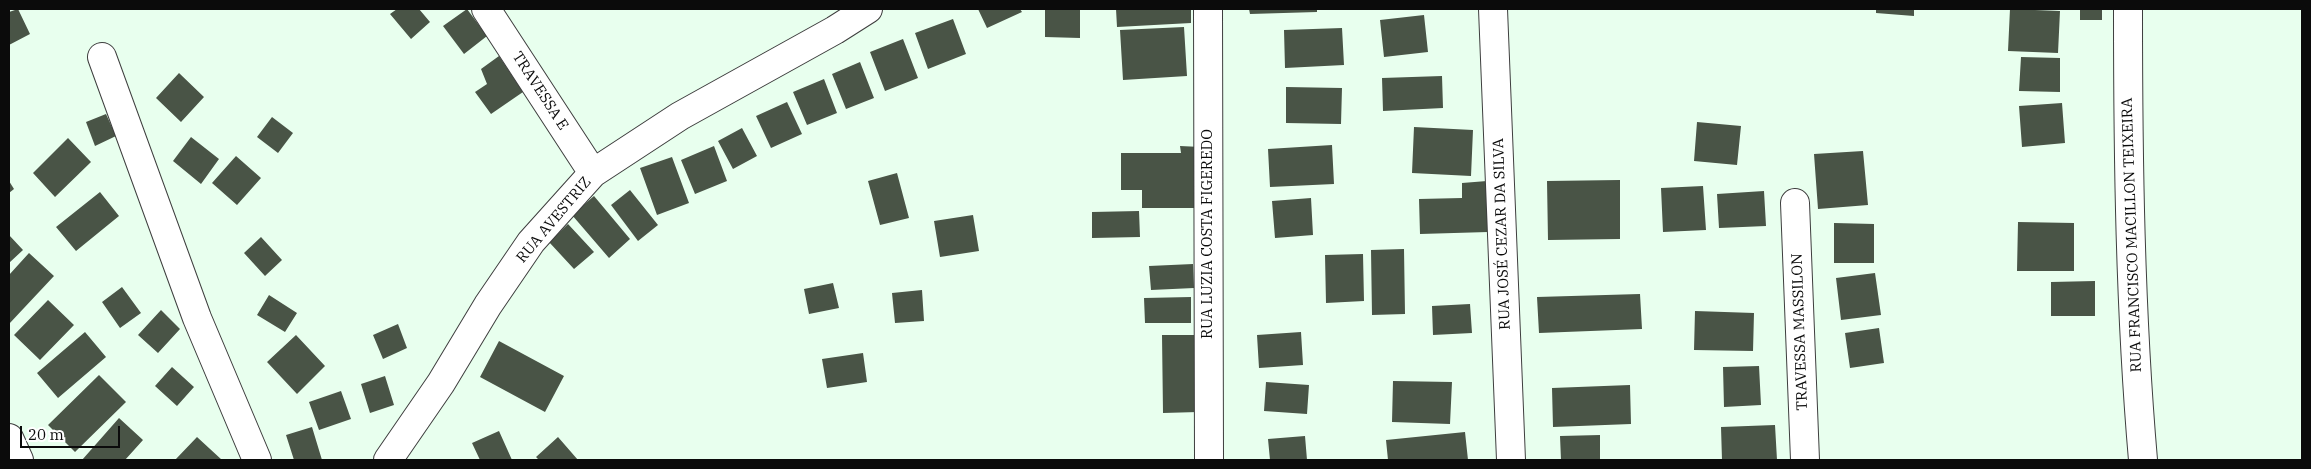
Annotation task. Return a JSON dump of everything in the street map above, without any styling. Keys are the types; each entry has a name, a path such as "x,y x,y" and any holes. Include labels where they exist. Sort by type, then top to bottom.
{"street":[{"name":"TRAVESSA E","path":"486,9 593,173"},
{"name":"RUA AVESTRIZ","path":"388,460 442,382 488,304 531,242 593,173 680,116 835,30 868,9"},
{"name":"RUA LUZIA COSTA FIGEREDO","path":"1208,9 1208,460"},
{"name":"RUA JOSÉ CEZAR DA SILVA","path":"1493,9 1512,460"},
{"name":"RUA FRANCISCO MACILLON TEIXEIRA","path":"2128,9 2128,164 2137,388 2143,460"},
{"path":"102,57 197,318 257,460"},
{"name":"TRAVESSA MASSILON","path":"1795,204 1805,460"},
{"path":"9,438 18,460"}],"building":[{"path":"18,9 30,34 9,45 9,12"},
{"path":"397,9 419,9 430,22 411,39 390,14"},
{"path":"467,9 487,36 464,54 443,26"},
{"path":"978,9 1020,9 1022,12 987,28"},
{"path":"1045,9 1080,9 1080,38 1045,37"},
{"path":"1116,9 1191,9 1191,23 1117,27"},
{"path":"1249,9 1317,9 1317,12 1250,14"},
{"path":"1876,9 1914,9 1914,16 1876,13"},
{"path":"2010,9 2060,11 2058,53 2008,51"},
{"path":"2080,9 2102,9 2102,20 2080,20"},
{"path":"1424,15 1428,52 1384,57 1380,20"},
{"path":"953,19 966,54 928,69 915,33"},
{"path":"1184,27 1187,76 1123,80 1120,30"},
{"path":"1342,28 1344,65 1285,68 1284,30"},
{"path":"903,39 918,78 885,91 870,52"},
{"path":"499,56 523,92 491,114 475,92 487,84 481,69"},
{"path":"2021,57 2060,58 2060,92 2019,91"},
{"path":"860,62 874,98 846,109 832,74"},
{"path":"179,73 204,97 181,122 156,98"},
{"path":"1442,76 1443,108 1383,111 1382,78"},
{"path":"824,79 837,113 807,125 793,92"},
{"path":"1286,87 1342,88 1341,124 1286,123"},
{"path":"787,102 802,134 771,148 756,116"},
{"path":"2062,103 2065,143 2022,147 2019,106"},
{"path":"106,114 116,136 95,146 86,122"},
{"path":"272,117 293,133 278,153 257,137"},
{"path":"1697,122 1741,126 1737,165 1694,161"},
{"path":"1414,127 1473,130 1471,176 1412,173"},
{"path":"742,128 757,156 733,169 718,141"},
{"path":"191,137 219,159 201,184 173,161"},
{"path":"68,138 91,162 55,197 33,173"},
{"path":"1332,145 1334,184 1270,187 1268,149"},
{"path":"714,146 727,181 695,194 681,160"},
{"path":"1180,146 1201,147 1202,208 1142,208 1142,190 1121,190 1121,153 1181,153"},
{"path":"1863,151 1868,205 1818,209 1814,154"},
{"path":"236,156 261,178 237,205 212,183"},
{"path":"672,157 689,203 657,215 640,168"},
{"path":"897,173 909,218 880,225 868,181"},
{"path":"1620,180 1620,239 1548,240 1547,181"},
{"path":"9,181 14,189 9,193"},
{"path":"1487,181 1488,232 1420,234 1419,199 1462,198 1462,183"},
{"path":"1703,186 1706,230 1663,232 1661,188"},
{"path":"630,190 658,225 638,241 611,205"},
{"path":"1764,191 1766,226 1719,228 1717,194"},
{"path":"100,192 119,216 76,251 56,227"},
{"path":"594,196 630,239 609,258 572,215"},
{"path":"1311,198 1313,235 1275,238 1272,201"},
{"path":"1139,211 1140,237 1092,238 1092,212"},
{"path":"973,215 979,251 940,257 934,221"},
{"path":"2018,222 2074,223 2074,271 2017,271"},
{"path":"1834,223 1874,224 1874,263 1834,263"},
{"path":"568,224 594,252 574,269 549,242"},
{"path":"9,235 23,250 9,263"},
{"path":"261,237 282,260 265,276 244,253"},
{"path":"1404,249 1405,314 1372,315 1371,250"},
{"path":"29,253 54,276 9,324 9,275"},
{"path":"1363,254 1364,301 1326,303 1325,255"},
{"path":"1193,264 1194,288 1151,290 1149,266"},
{"path":"1875,273 1881,315 1841,320 1836,278"},
{"path":"2095,281 2095,316 2051,316 2051,282"},
{"path":"833,283 839,308 809,314 804,289"},
{"path":"122,287 141,313 120,328 102,302"},
{"path":"922,290 924,321 895,323 892,293"},
{"path":"1640,294 1642,329 1539,333 1537,297"},
{"path":"269,295 297,313 285,332 257,315"},
{"path":"1191,297 1191,323 1145,323 1144,298"},
{"path":"48,300 74,325 40,360 14,335"},
{"path":"1470,304 1472,333 1433,335 1432,306"},
{"path":"161,310 180,329 158,353 138,335"},
{"path":"1695,311 1754,313 1753,351 1694,350"},
{"path":"398,324 407,348 383,359 373,335"},
{"path":"1879,328 1884,363 1850,368 1845,333"},
{"path":"85,332 106,357 58,398 37,373"},
{"path":"1301,332 1303,365 1259,368 1257,335"},
{"path":"296,335 325,366 297,394 267,362"},
{"path":"1162,335 1197,335 1198,412 1163,413"},
{"path":"499,341 564,376 545,412 480,377"},
{"path":"863,353 867,382 827,388 822,359"},
{"path":"1759,366 1761,405 1724,407 1723,367"},
{"path":"172,367 194,387 177,406 155,386"},
{"path":"99,375 126,402 75,452 48,425"},
{"path":"385,376 394,405 370,413 361,384"},
{"path":"1393,381 1452,382 1450,424 1392,422"},
{"path":"1266,382 1309,385 1307,414 1264,411"},
{"path":"1630,385 1631,424 1553,427 1552,388"},
{"path":"341,391 351,419 319,430 309,402"},
{"path":"119,418 143,440 125,460 82,460"},
{"path":"1775,425 1777,460 1722,460 1721,427"},
{"path":"312,427 322,460 294,460 286,435"},
{"path":"499,431 512,460 480,460 472,443"},
{"path":"1465,432 1468,460 1388,460 1386,440"},
{"path":"1600,435 1600,460 1561,460 1560,436"},
{"path":"1305,436 1307,460 1270,460 1268,439"},
{"path":"197,437 222,460 175,460"},
{"path":"558,437 578,460 539,460 536,457"}]}
